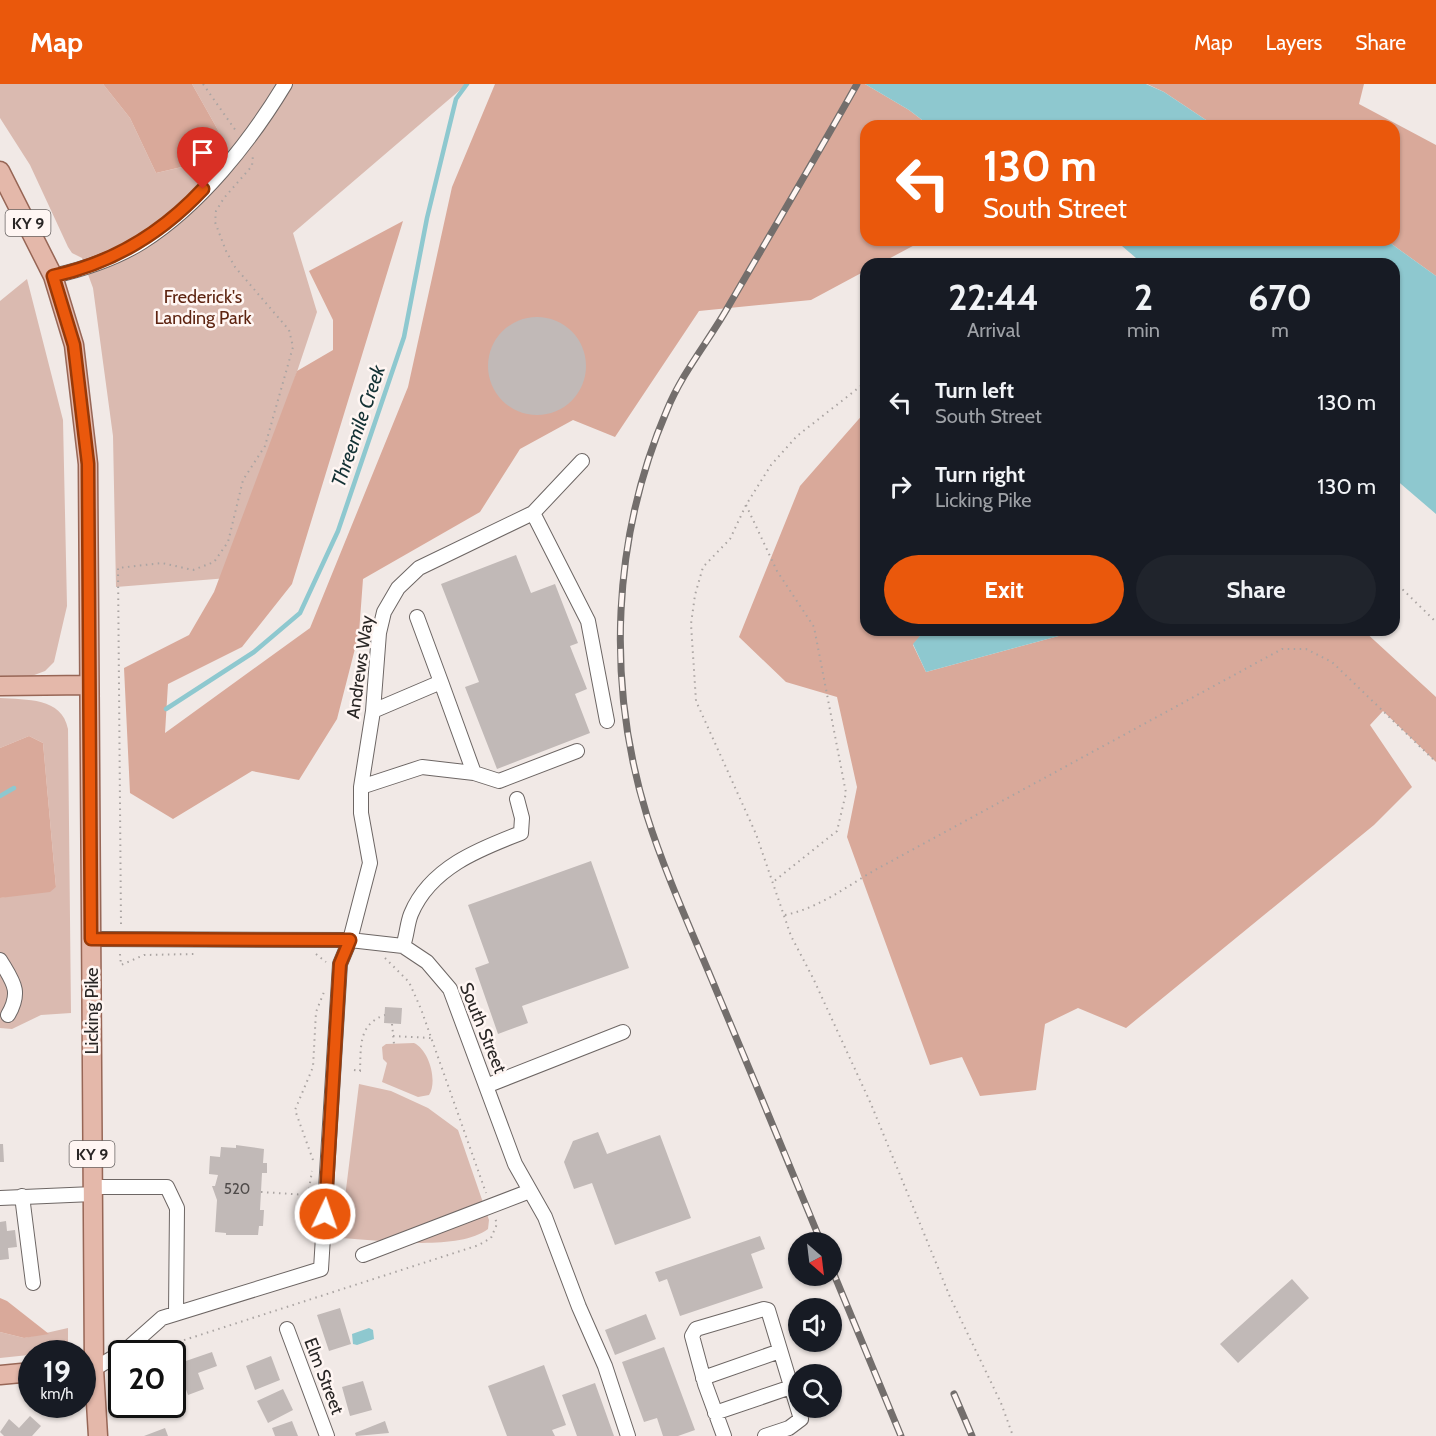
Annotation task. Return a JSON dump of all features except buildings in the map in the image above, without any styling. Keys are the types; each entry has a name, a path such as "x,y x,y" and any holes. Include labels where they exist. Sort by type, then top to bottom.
{"main road":[{"name":"Licking Pike","path":"0,171 53,276 74,345 87,454 93,1191 89,1340"},
{"path":"0,686 88,685"},
{"path":"0,1375 18,1373"},
{"name":"Licking Pike","path":"95,1418 98,1436"}],"street":[{"path":"53,276 94,266 142,242 165,225 192,201 229,160 272,106 285,84"},
{"name":"Andrews Way","path":"176,1313 321,1269 340,964 370,863 361,813 362,787 379,633 384,612 398,588 419,568 533,513 582,461"},
{"path":"533,513 588,621 607,721"},
{"path":"417,617 474,773"},
{"path":"372,711 441,682"},
{"path":"362,787 422,766 474,773 499,781 577,751"},
{"path":"404,946 414,908 442,873 464,857 521,833 522,818 517,799"},
{"name":"South Street","path":"91,939 404,946 428,962 450,988 515,1164 545,1217 579,1307 605,1366 628,1436"},
{"path":"0,960 16,987 14,1005 8,1015"},
{"path":"486,1086 623,1032"},
{"path":"0,1198 167,1187 177,1208 176,1313 162,1317 126,1350 96,1365"},
{"path":"363,1255 530,1191"},
{"path":"22,1196 33,1283"},
{"path":"724,1436 703,1378 692,1336 696,1329 764,1309 768,1310 788,1377"},
{"name":"Elm Street","path":"287,1329 327,1436"},
{"path":"703,1378 780,1351"},
{"path":"715,1413 788,1388"},
{"path":"765,1436 789,1428 801,1418"}],"path":[{"path":"203,84 240,136"},
{"path":"121,921 118,568 162,563 192,570 206,567 220,556 233,527 243,480 265,446 293,347 289,330 280,317 235,267 225,251 215,222 216,211 224,198 252,166 254,156 251,148"},
{"path":"860,387 797,436 771,465 746,506 730,539 703,567 695,595 692,659 696,701 756,834 791,936 813,978 871,1104 950,1297 996,1393 1013,1436"},
{"path":"746,506 777,571 814,627 846,794 837,831 772,883"},
{"path":"1400,587 1436,622"},
{"path":"784,915 807,909 831,897 875,870 1282,649 1306,648 1332,662 1436,762"},
{"path":"331,968 315,953 347,946"},
{"path":"119,964 144,955 201,954"},
{"path":"184,1340 479,1245 491,1238 497,1224 431,1038 409,982 382,955"},
{"path":"308,1195 313,1160 295,1110 313,1067 316,1012 327,984"},
{"path":"354,1070 360,1071 362,1036 367,1026 375,1018 384,1015"},
{"path":"392,1024 393,1044"},
{"path":"393,1036 431,1038"},
{"path":"261,1192 326,1196"}],"green space":[{"name":"Frederick's Landing Park","path":"0,84 103,84 130,118 156,173 213,160 223,139 192,84 467,84 293,233 317,312 228,578 116,587 113,436 93,288 82,258 72,253 68,247 30,165 0,118"},
{"path":"27,279 63,420 67,606 54,662 45,671 29,677 0,677 0,301"},
{"path":"0,698 31,700 51,706 64,719 68,729 71,1013 41,1015 12,1029 0,1028 0,898 56,887 43,743 29,736 0,748"},
{"path":"414,1043 428,1059 433,1082 429,1095 418,1097 382,1082 387,1063 383,1059 382,1047 386,1044"},
{"path":"359,1084 391,1091 428,1108 458,1130 489,1220 488,1229 474,1236 438,1242 417,1243 340,1238"},
{"path":"68,1328 68,1340 18,1340 18,1356 0,1358 0,1332 24,1338"}],"shaded area":[{"path":"103,84 192,84 223,139 225,157 156,173 130,118"},
{"path":"495,84 865,84 922,120 860,120 860,246 913,246 890,258 860,258 860,274 811,300 699,311 615,437 573,420 520,449 480,512 363,579 359,633 337,719 299,780 252,771 173,819 130,793 124,668 189,635 214,592 297,371 333,350 333,320 309,271 403,221 292,584 242,647 168,684 165,733 310,628 408,387 452,187"},
{"path":"1147,84 1364,84 1359,104 1389,120 1206,120 1164,92"},
{"path":"1400,126 1436,145 1436,276 1394,246 1400,246"},
{"path":"860,418 860,636 920,636 913,645 926,672 1059,636 1370,636 1436,697 1436,762 1383,711 1370,725 1412,787 1374,825 1126,1028 1078,1008 1045,1024 1036,1090 980,1096 962,1057 930,1065 847,837 857,787 837,697 786,682 739,637 800,486"},
{"path":"29,736 43,743 56,887 50,892 0,898 0,748"},
{"path":"0,1298 49,1334 24,1338 0,1332"}],"water":[{"path":"865,84 1146,84 1164,92 1206,120 922,120"},
{"path":"1122,246 1394,246 1436,276 1436,514 1400,483 1400,258 1136,258"},
{"path":"920,636 1059,636 926,672 913,644"},
{"path":"369,1328 373,1330 374,1339 357,1345 353,1344 352,1334"}],"waterway":[{"name":"Threemile Creek","path":"166,709 254,652 300,613 338,531 404,337 427,218 456,99 467,84"},
{"name":"Threemile Creek","path":"0,796 14,788"}],"railway":[{"path":"817,1232 680,905 647,816 634,766 625,714 621,663 621,611 626,560 635,509 649,459 673,396 728,307 857,84"},
{"path":"839,1286 901,1436"},
{"path":"954,1394 972,1436"}],"route":[{"path":"203,189 165,225 142,242 94,266 53,276 74,345 88,464 91,939 120,941 350,940 340,964 325,1214"}]}
